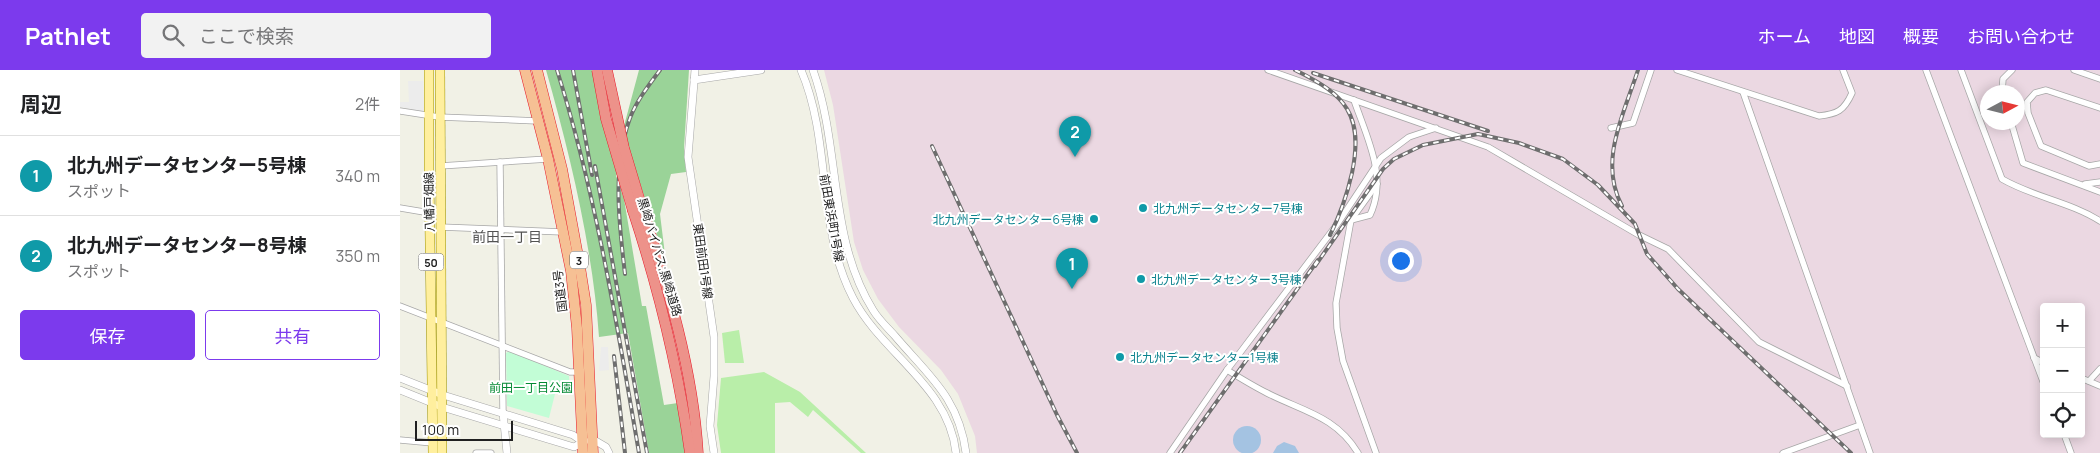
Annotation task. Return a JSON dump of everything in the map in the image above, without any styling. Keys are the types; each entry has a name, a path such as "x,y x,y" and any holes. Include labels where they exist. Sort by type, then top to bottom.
{"highway":[{"name":"国道3号","path":"525,70 548,159 573,290 579,372 581,447"},
{"name":"国道3号","path":"537,70 562,169 586,304 581,447"},
{"name":"黒崎バイパス;黒崎道路","path":"597,70 608,127 637,210 667,287 686,365 698,453"},
{"name":"黒崎バイパス;黒崎道路","path":"607,70 637,210 677,366 690,453"},
{"path":"686,365 705,453"},
{"name":"国道3号","path":"581,447 593,453"}],"main road":[{"name":"八幡戸畑線","path":"430,70 434,453"},
{"name":"八幡戸畑線","path":"440,70 442,453"}],"street":[{"name":"東田前田1号線","path":"694,70 688,157 714,337 714,376 710,426 714,453"},
{"path":"694,80 761,70"},
{"name":"前田東浜町1号線","path":"801,70 812,96 832,238 843,276 862,312 878,334 932,394 945,413 956,453"},
{"name":"前田東浜町1号線","path":"813,70 821,93 827,124 845,244 856,280 874,312 940,386 955,409 964,436 966,453"},
{"path":"1268,70 1488,147 1639,235 1668,249 1759,342 1847,386"},
{"path":"1611,128 1633,123 1652,70"},
{"path":"1677,70 1819,116 1836,114 1846,107 1852,93 1843,70"},
{"path":"1926,70 2040,374"},
{"path":"1961,70 2002,179 2016,188 2084,210 2100,221"},
{"path":"2003,85 2003,79 2012,70"},
{"path":"2074,70 2100,78"},
{"path":"2100,108 2046,90 2034,93 2028,102 2028,113 2041,146 2089,166 2100,164"},
{"path":"1743,92 1870,453"},
{"path":"1351,220 1370,216 1377,200 1377,164 1354,100"},
{"path":"400,111 439,117 538,121"},
{"path":"1170,453 1227,370 1338,223 1381,158 1410,137 1436,128"},
{"path":"2013,130 2023,163 2100,192"},
{"path":"440,166 548,159"},
{"path":"500,162 503,413 508,453"},
{"path":"2082,185 2100,182"},
{"path":"1376,453 1343,361 1336,303 1351,220 1377,184"},
{"path":"400,208 430,213 440,211"},
{"path":"440,227 563,232"},
{"path":"400,306 570,372 579,372"},
{"path":"2034,358 2040,361"},
{"path":"2089,381 2100,369"},
{"path":"1227,370 1266,393 1323,418 1342,432 1358,453"},
{"path":"400,378 443,395 573,435 581,447"},
{"path":"2085,380 2100,386"},
{"path":"400,390 442,407 504,426 581,447 606,447 608,453"},
{"path":"1782,453 1860,425"},
{"path":"2065,438 2071,453"},
{"path":"400,440 434,443"},
{"path":"476,453 491,453"}],"shaded area":[{"path":"824,70 2100,70 2100,453 977,453 975,436 958,394 941,370 899,327 878,299 863,270 854,242 833,105"},
{"path":"408,81 423,81 424,112 400,107 400,102 409,102"},
{"path":"601,347 608,347 609,370 599,371"}],"green space":[{"path":"546,70 592,70 605,130 624,126 639,70 689,70 684,148 686,172 671,174 660,214 666,263 629,150 616,176 624,199 642,306 646,306 664,405 678,403 685,453 649,453 628,333 599,337 592,270 586,236 564,135"},
{"path":"739,330 744,363 725,363 722,333"},
{"name":"前田一丁目公園","path":"510,351 569,376 570,389 556,390 549,418 507,406 506,353"},
{"path":"764,372 800,392 866,453 861,453 813,410 808,417 790,402 775,403 775,453 721,453 717,425 721,378"}],"water":[{"path":"1247,426 1257,430 1261,440 1257,450 1247,454 1237,450 1233,440 1237,430"},
{"path":"1284,442 1295,446 1299,453 1273,453 1277,446"}],"railway":[{"path":"557,70 571,117 594,212 614,308 639,453"},
{"path":"573,70 592,175"},
{"path":"625,274 618,195 624,137 633,111 643,93 660,70"},
{"path":"1295,70 1313,79 1339,98 1353,122 1355,153 1352,173 1343,205 1330,235"},
{"path":"1622,206 1615,189 1612,172 1613,155 1620,121 1638,70"},
{"path":"1313,73 1488,131"},
{"path":"1315,266 1383,169 1394,159 1423,145 1478,134 1519,143 1563,159 1598,185 1635,224 1647,254 1678,289 1851,453"},
{"path":"932,146 1057,415 1077,453"},
{"path":"595,166 647,453"},
{"path":"1180,453 1318,260"},
{"path":"614,356 625,453"}],"place":[{"name":"北九州データセンター8号棟","path":"1075,157"},
{"name":"北九州データセンター7号棟","path":"1143,208"},
{"name":"北九州データセンター6号棟","path":"1094,219"},
{"name":"北九州データセンター3号棟","path":"1141,279"},
{"name":"北九州データセンター5号棟","path":"1072,289"},
{"name":"北九州データセンター1号棟","path":"1120,357"}],"district":[{"name":"前田一丁目","path":"507,236"}]}
